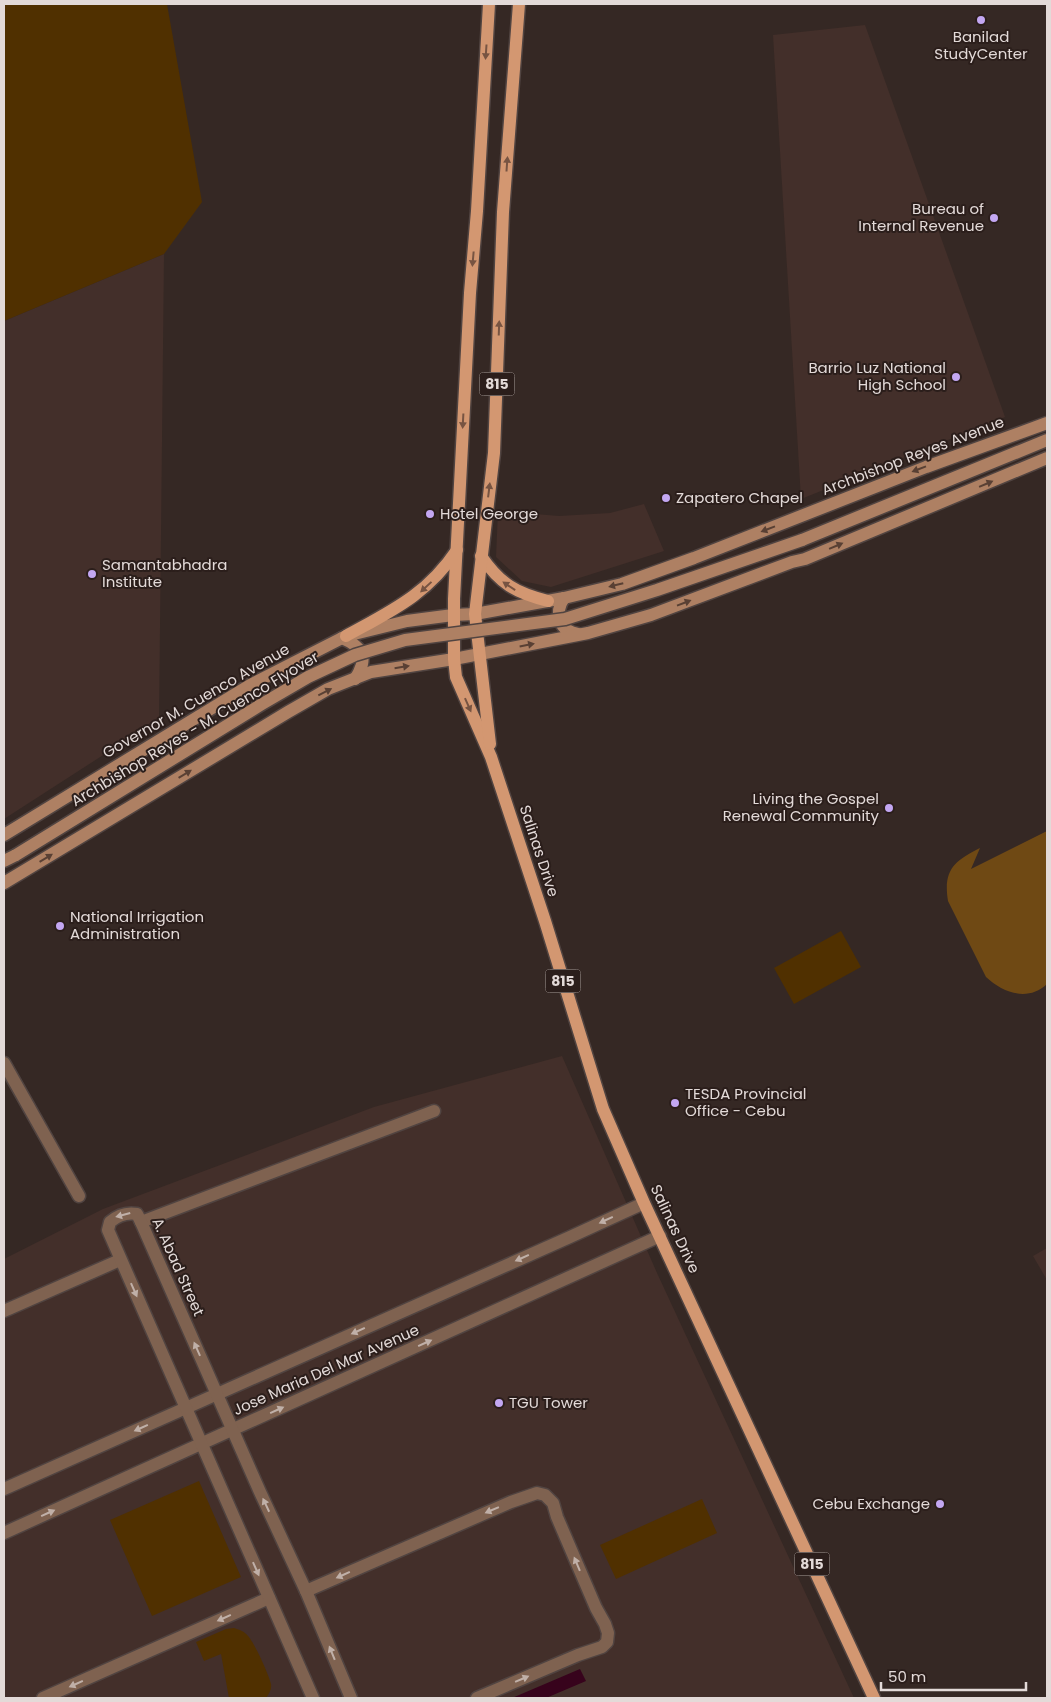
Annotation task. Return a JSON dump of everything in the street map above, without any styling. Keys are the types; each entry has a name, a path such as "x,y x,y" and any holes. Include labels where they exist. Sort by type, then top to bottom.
{"main road":[{"name":"815","path":"454,659 453,615 470,293 477,210 489,4"},
{"name":"815","path":"479,654 475,614 494,453 503,212 519,4"},
{"name":"Archbishop Reyes Avenue","path":"475,614 564,598 622,584 694,558 926,467 1047,423"},
{"name":"Archbishop Reyes - M. Cuenco Flyover","path":"4,862 262,704 308,677 355,655 405,640 565,619 657,590 802,540 1047,440"},
{"path":"4,883 328,689 371,672 454,659 578,634 651,615 805,559 1047,458"},
{"path":"355,678 361,668 362,654 357,646 344,637 395,609 416,595 443,570 457,550"},
{"path":"481,556 496,575 513,589 527,596 548,601"},
{"path":"564,598 558,613 561,623 568,631 578,634"},
{"name":"Governor M. Cuenco Avenue","path":"4,835 250,685 344,637 407,621 475,614"},
{"name":"Salinas Drive","path":"479,654 483,674 491,757"},
{"name":"Salinas Drive","path":"454,659 456,677 491,757 545,921 603,1109 644,1202 874,1698"}],"street":[{"path":"4,1063 79,1196"},
{"path":"141,1222 434,1112"},
{"name":"Jose Maria Del Mar Avenue","path":"4,1489 644,1202"},
{"name":"A. Abad Street","path":"313,1698 120,1260 108,1230 110,1222 115,1217 129,1212 137,1214 141,1222 232,1430 306,1591 351,1698"},
{"name":"Jose Maria Del Mar Avenue","path":"4,1533 660,1236"},
{"path":"4,1311 120,1260"},
{"path":"306,1591 511,1502 537,1493 545,1495 553,1504 596,1608 605,1624 608,1633 607,1642 602,1648 477,1698"},
{"path":"42,1698 269,1598"}],"shaded area":[{"path":"4,4 167,4 202,202 164,254 4,321"},
{"path":"865,25 1005,417 801,499 773,35"},
{"name":"Samantabhadra Institute","path":"164,254 159,719 4,819 4,321"},
{"path":"644,504 664,551 551,587 522,581 496,557 498,511 559,516 610,513"},
{"path":"1047,831 1047,984 1040,990 1032,993 1016,993 1000,987 986,977 948,901 947,881 952,868 957,862 980,848 971,869"},
{"path":"841,931 861,967 794,1004 774,968"},
{"path":"562,1056 657,1273 854,1698 4,1698 4,1259 103,1209 374,1107"},
{"path":"1047,1248 1047,1280 1033,1256"},
{"path":"199,1481 241,1577 152,1616 110,1520"},
{"path":"702,1499 717,1533 616,1579 600,1545"},
{"path":"234,1628 248,1636 261,1659 271,1684 271,1690 266,1698 229,1698 221,1654 204,1661 196,1642 226,1629"},
{"path":"580,1669 586,1681 546,1698 512,1698"}],"place":[{"name":"Banilad StudyCenter","path":"981,20"},
{"name":"Bureau of Internal Revenue","path":"994,218"},
{"name":"Barrio Luz National High School","path":"956,377"},
{"name":"Zapatero Chapel","path":"666,498"},
{"name":"Hotel George","path":"430,514"},
{"name":"Samantabhadra Institute","path":"92,574"},
{"name":"Living the Gospel Renewal Community","path":"889,808"},
{"name":"National Irrigation Administration","path":"60,926"},
{"name":"TESDA Provincial Office - Cebu","path":"675,1103"},
{"name":"TGU Tower","path":"499,1403"},
{"name":"Cebu Exchange","path":"940,1504"}]}
